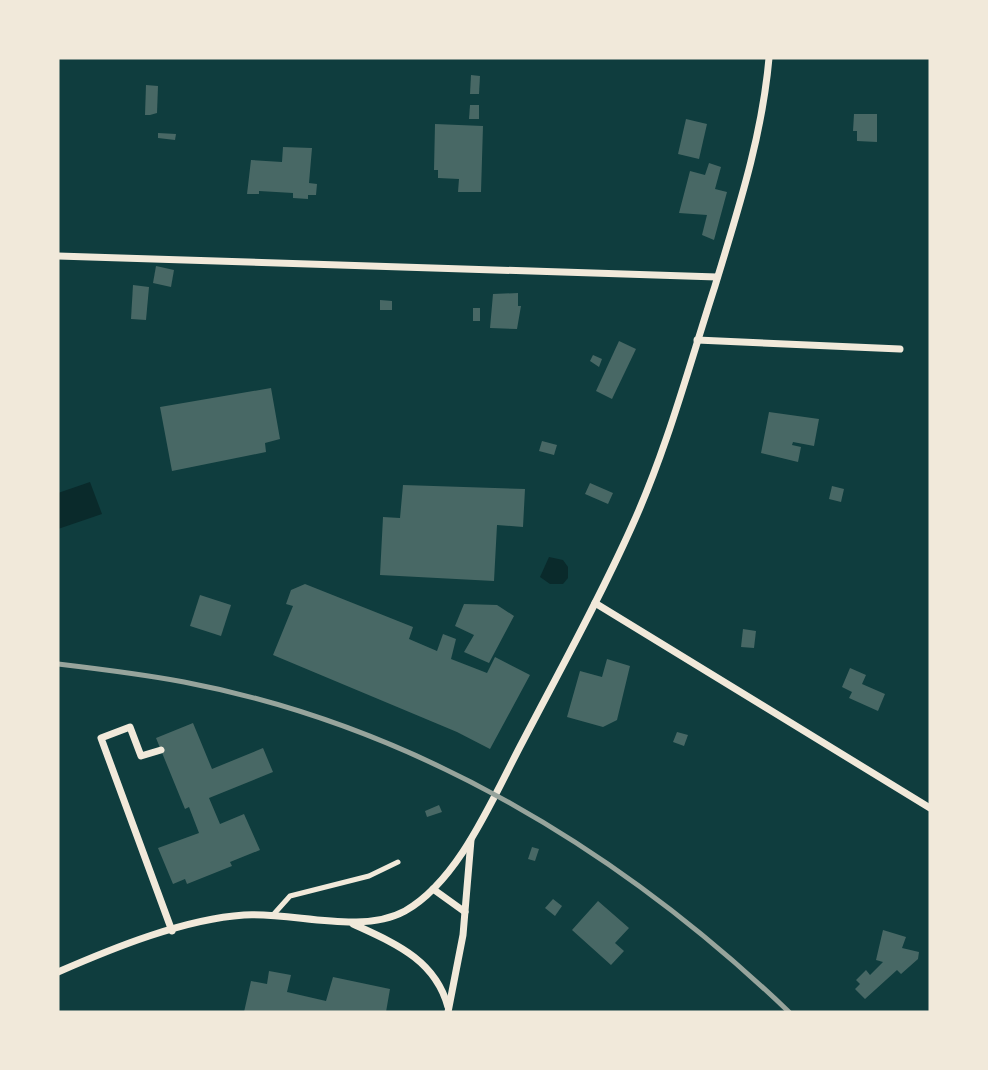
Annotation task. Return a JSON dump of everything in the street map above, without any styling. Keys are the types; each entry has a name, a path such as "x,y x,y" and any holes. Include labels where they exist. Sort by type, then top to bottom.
{"street":[{"path":"58,972 212,919 274,915 349,922 391,918 419,902 433,889 483,817 633,525 662,452 757,143 769,58"},
{"path":"58,256 717,277"},
{"path":"698,340 900,349"},
{"path":"595,603 930,808"},
{"path":"161,750 141,756 130,727 101,738 172,931"},
{"path":"448,1011 465,912 471,836"},
{"path":"433,889 465,912"},
{"path":"349,922 392,942 424,962 444,995 448,1011"}],"lane":[{"path":"274,915 290,897 369,876 398,862"}],"water":[{"path":"90,482 102,514 58,529 58,493"},
{"path":"549,557 563,560 568,567 568,578 563,584 550,584 540,577"}],"building":[{"path":"471,75 480,76 479,94 470,94"},
{"path":"146,85 158,86 157,113 150,115 145,115"},
{"path":"470,105 479,105 479,119 469,119"},
{"path":"854,114 877,114 877,142 857,141 857,131 853,131"},
{"path":"686,119 707,124 699,159 678,154"},
{"path":"435,124 483,126 481,192 458,192 459,179 438,178 438,170 434,170"},
{"path":"158,133 176,134 175,140 158,138"},
{"path":"283,147 312,148 309,183 317,184 316,195 308,195 308,199 293,198 293,193 259,191 259,194 247,194 251,160 282,162"},
{"path":"709,163 721,167 715,189 727,192 714,240 702,235 707,215 679,213 690,171 705,175"},
{"path":"156,266 174,270 171,287 153,283"},
{"path":"133,285 149,287 146,320 131,319"},
{"path":"518,293 518,306 521,306 517,329 490,328 493,294"},
{"path":"380,300 392,301 392,310 380,310"},
{"path":"473,308 480,308 480,321 473,321"},
{"path":"619,341 636,349 612,399 596,391"},
{"path":"593,355 602,359 599,367 590,361"},
{"path":"271,388 280,439 265,443 266,452 172,471 160,407"},
{"path":"769,412 819,419 814,446 793,442 792,445 801,447 798,462 761,453"},
{"path":"542,441 557,445 554,455 539,451"},
{"path":"590,483 613,493 608,504 585,494"},
{"path":"403,485 525,489 523,527 497,525 494,581 380,575 383,517 400,518"},
{"path":"832,486 844,489 841,502 829,499"},
{"path":"305,584 413,627 409,639 437,651 443,634 456,639 451,659 487,673 495,657 530,675 490,749 457,732 273,655 293,606 286,604 291,590"},
{"path":"200,595 231,605 221,636 190,626"},
{"path":"464,604 497,605 514,616 489,663 464,652 474,635 455,626"},
{"path":"743,629 756,631 754,648 741,647"},
{"path":"607,659 630,666 617,720 603,727 567,717 580,671 602,677"},
{"path":"850,668 866,675 862,684 885,694 878,711 849,698 852,692 842,687"},
{"path":"193,723 212,769 263,748 273,772 209,798 220,824 244,814 260,850 230,862 232,866 187,884 185,879 173,884 158,848 199,833 189,807 185,809 156,738"},
{"path":"677,732 688,735 684,746 673,742"},
{"path":"439,805 442,812 427,817 425,811"},
{"path":"532,847 539,849 535,861 528,859"},
{"path":"553,899 562,906 555,916 545,908"},
{"path":"598,901 629,928 615,943 624,951 611,965 572,930"},
{"path":"883,930 906,937 902,948 919,952 918,959 901,974 897,970 865,999 855,989 860,984 856,980 866,970 870,975 883,962 876,960"},
{"path":"269,971 291,975 287,992 326,1001 333,977 390,989 386,1012 244,1012 251,981 267,984"}],"railway":[{"path":"58,664 168,679 269,702 352,729 433,763 510,803 585,848 656,899 724,953 789,1012"}]}
